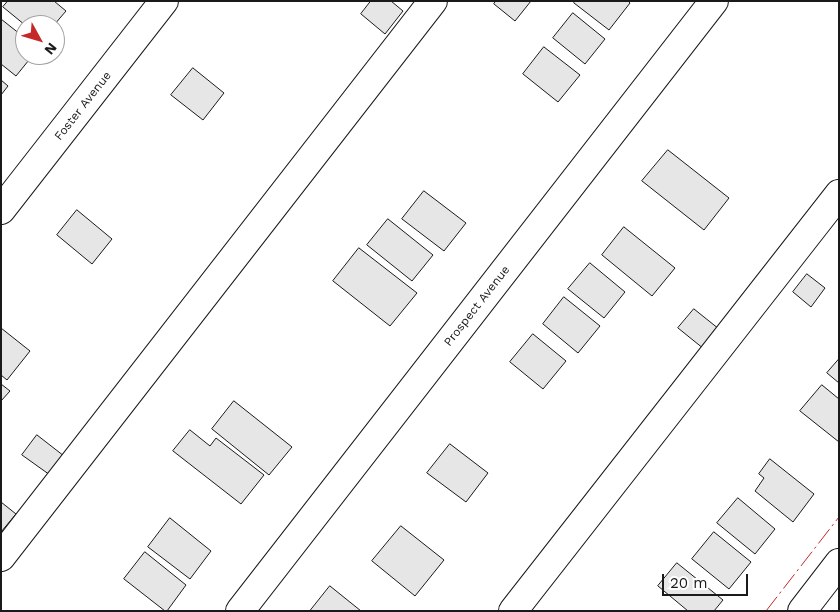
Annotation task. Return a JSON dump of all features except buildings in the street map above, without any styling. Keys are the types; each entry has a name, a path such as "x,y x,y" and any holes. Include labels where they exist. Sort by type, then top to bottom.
{"street":[{"name":"Foster Avenue","path":"1,210 164,1"},
{"path":"1,556 434,1"},
{"name":"Prospect Avenue","path":"240,611 714,1"},
{"path":"513,611 839,194"},
{"path":"802,611 839,563"}],"power":[{"path":"766,611 839,517"}]}
